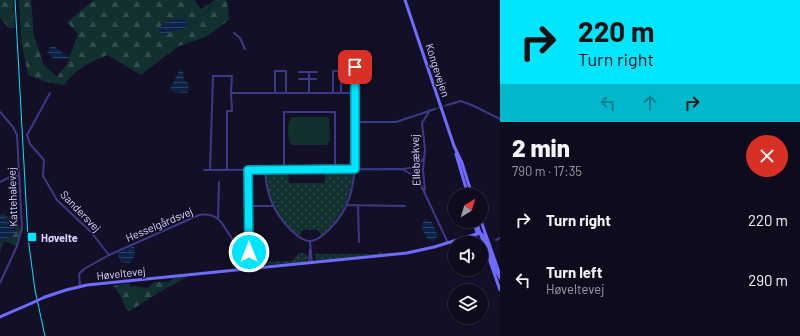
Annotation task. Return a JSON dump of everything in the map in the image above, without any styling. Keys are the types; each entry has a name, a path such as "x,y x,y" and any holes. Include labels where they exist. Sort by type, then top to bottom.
{"street":[{"name":"Kongevejen","path":"405,0 454,146 466,188"},
{"path":"234,33 240,38 246,49"},
{"path":"265,170 266,184 273,206 287,226 302,239 310,242 318,239 331,228 347,205 353,187 355,169 355,67"},
{"path":"275,93 275,71 286,71 286,93"},
{"path":"333,93 333,71 342,71 341,93"},
{"path":"299,72 317,72"},
{"path":"309,72 309,93"},
{"path":"210,170 213,76 232,76 232,111 226,112 227,170"},
{"path":"299,79 316,79"},
{"name":"Sandersvej","path":"50,93 27,135 30,144 44,160 43,176 57,200 91,232 109,254"},
{"path":"231,93 355,93"},
{"path":"447,105 460,101 500,119"},
{"path":"354,122 396,122 435,109"},
{"name":"Ellebækvej","path":"425,192 423,170 425,149 422,123 430,110"},
{"name":"Kattehalevej","path":"0,112 16,131 20,176 22,228 18,246 0,283"},
{"path":"284,170 284,112 335,112 335,169"},
{"name":"Kongevejen","path":"454,146 462,163 470,188"},
{"path":"204,170 402,169 416,167 424,157"},
{"path":"402,169 416,177 419,181 448,244"},
{"path":"248,170 249,269"},
{"path":"0,182 12,176 20,176"},
{"path":"219,182 218,219 238,247 249,252"},
{"path":"347,205 405,206"},
{"path":"358,205 359,242"},
{"path":"248,206 273,206"},
{"name":"Hesselgårdsvej","path":"80,287 79,274 81,271 109,254 199,215 205,214 218,219"},
{"path":"476,228 476,235 479,236"},
{"path":"478,228 481,236"},
{"path":"480,233 482,228"},
{"path":"483,228 500,276"},
{"path":"480,233 484,236 493,264 500,276"},
{"name":"Høveltevej","path":"473,236 480,233"},
{"path":"496,240 500,238"},
{"path":"310,242 311,262"},
{"name":"Høveltevej","path":"0,318 45,297 80,287 407,253 448,244"},
{"path":"488,256 500,290"}],"green space":[{"path":"0,0 13,0 15,28 9,28 0,18"},
{"path":"19,0 31,0 34,36 44,65 57,77 67,64 78,34 67,22 94,0 194,0 201,9 215,0 227,0 229,20 206,37 179,46 141,75 107,55 78,70 64,85 46,82 28,75 21,40"},
{"path":"291,117 329,118 330,140 327,145 291,145 288,131"},
{"path":"267,171 301,171 288,172 289,183 325,183 325,172 318,171 353,172 350,191 344,208 334,222 321,235 318,230 304,230 301,231 301,236 287,224 275,208 268,190 266,180"},
{"path":"2,214 14,219 23,230 16,246 4,241 0,252 0,239 10,237 14,234 16,229 8,219 2,217"},
{"path":"378,252 382,252 383,254 321,260 316,260 314,255 317,253 377,254"},
{"path":"253,253 259,256 263,262 292,261 299,253 305,254 308,258 304,262 252,266 250,264 250,255"},
{"path":"187,277 130,311 127,311 120,295 113,286 129,283 130,286 148,288 154,282 169,282 173,278"}],"water":[{"path":"178,18 185,19 189,24 181,30 173,30 165,35 159,32 159,28 165,22"},
{"path":"50,47 55,47 70,58 57,60 53,58 48,52"},
{"path":"180,69 183,71 184,80 189,84 187,93 173,92 170,89"},
{"path":"0,214 12,222 16,232 10,237 0,241"},
{"path":"425,220 432,222 438,236 433,241 428,239 424,234 423,221"},
{"path":"134,247 135,252 133,259 129,263 120,262 118,253"}],"waterway":[{"path":"189,24 191,25 201,18 208,11 215,0"}],"tunnel":[{"path":"435,109 447,105"}],"tram line":[{"path":"15,0 28,238 35,290 45,336"}],"place":[{"name":"Høvelte","path":"32,237"}],"route":[{"path":"249,252 248,170 355,169 355,67"}]}
